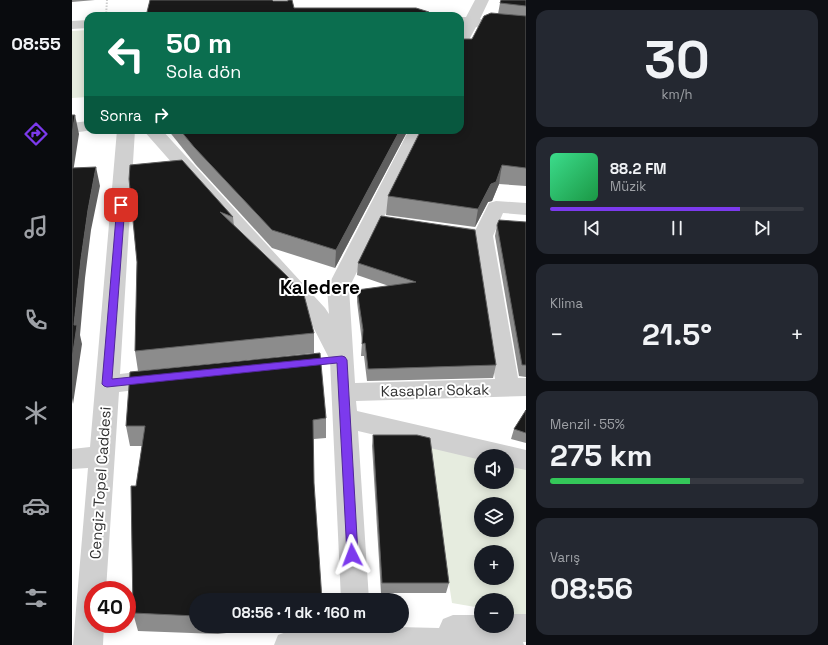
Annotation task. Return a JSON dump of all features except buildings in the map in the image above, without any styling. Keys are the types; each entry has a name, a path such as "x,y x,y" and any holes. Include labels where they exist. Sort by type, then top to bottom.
{"street":[{"path":"466,21 482,0"},
{"path":"466,21 526,28"},
{"path":"72,25 84,24"},
{"path":"72,128 84,126"},
{"name":"Cengiz Topel Caddesi","path":"88,645 126,134"},
{"path":"156,134 317,313 342,360"},
{"path":"355,593 338,288 381,222 416,134"},
{"path":"517,388 483,236 496,207 526,209"},
{"path":"428,228 483,236"},
{"path":"318,362 342,360"},
{"path":"107,384 178,376"},
{"name":"Kasaplar Sokak","path":"344,392 517,388"},
{"path":"345,418 526,460"},
{"path":"72,459 102,456"},
{"path":"289,645 357,635 526,628"},
{"path":"357,635 509,645"}],"path":[{"path":"106,12 107,0"}],"shaded area":[{"path":"84,30 84,97 72,98 72,31"},
{"path":"428,446 474,457 474,489 514,489 514,465 526,468 526,618 514,615 514,593 474,593 474,607 452,603"}],"district":[{"name":"Kaledere","path":"320,287"}],"route":[{"path":"121,205 107,384 342,360 352,555"}]}
